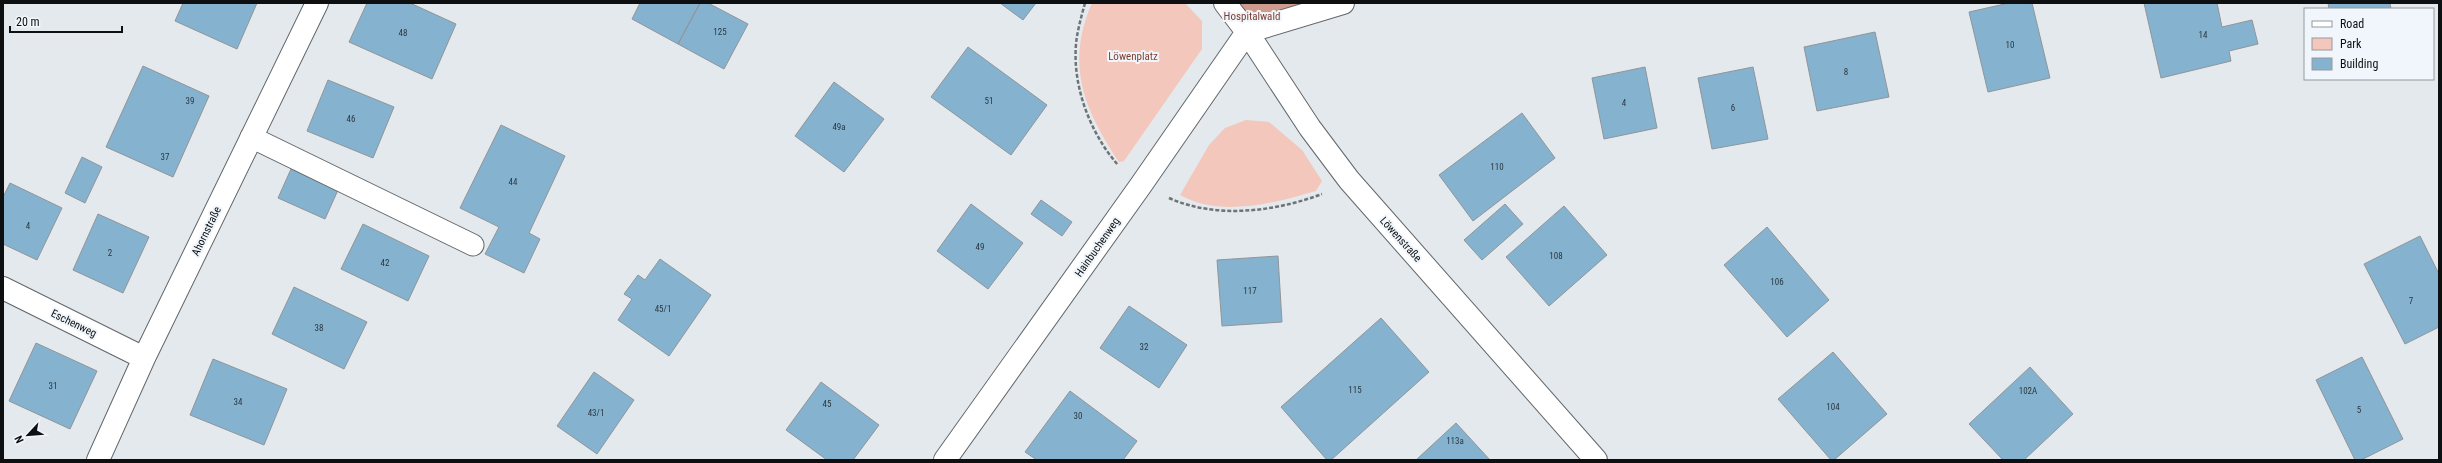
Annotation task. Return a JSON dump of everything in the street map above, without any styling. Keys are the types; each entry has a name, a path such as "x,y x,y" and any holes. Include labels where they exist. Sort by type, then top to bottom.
{"street":[{"name":"Ahornstraße","path":"98,460 144,358 317,3"},
{"name":"Löwenstraße","path":"1225,3 1247,32 1310,128 1349,180 1596,460"},
{"path":"1247,32 1343,3"},
{"name":"Hainbuchenweg","path":"945,460 1141,185 1247,32"},
{"name":"Eschenweg","path":"3,288 144,358"}],"lane":[{"path":"251,137 474,245"}],"green space":[{"name":"Löwenplatz","path":"1092,3 1185,3 1202,21 1202,49 1124,161 1119,162 1096,124 1082,86 1079,66 1080,46 1084,25"},
{"name":"Hospitalwald","path":"1225,3 1343,3 1247,32"},
{"path":"1246,120 1269,122 1302,150 1322,181 1316,191 1265,204 1230,207 1213,206 1196,202 1180,195 1209,145 1225,128"}],"building":[{"path":"183,3 257,3 237,49 175,21"},
{"path":"367,3 410,3 456,24 432,79 349,42"},
{"path":"640,3 700,3 678,44 632,19"},
{"path":"700,3 708,3 748,24 724,69 678,44"},
{"path":"1000,3 1036,3 1023,20"},
{"path":"2009,3 2032,3 2050,78 1988,92 1969,12"},
{"path":"2144,3 2217,3 2222,27 2252,20 2258,44 2229,51 2231,61 2161,78"},
{"path":"2328,3 2390,3 2391,8 2329,8"},
{"path":"1875,32 1889,97 1817,111 1804,47"},
{"path":"968,47 1047,105 1011,155 931,97"},
{"path":"143,66 209,96 173,177 106,147"},
{"path":"1645,67 1657,128 1604,139 1592,78"},
{"path":"1753,67 1768,139 1712,149 1698,78"},
{"path":"328,80 394,107 373,158 307,131"},
{"path":"834,82 884,119 844,172 795,136"},
{"path":"1522,113 1555,158 1473,221 1439,175"},
{"path":"501,125 565,156 529,233 540,239 524,273 485,254 499,227 460,208"},
{"path":"82,157 102,167 85,203 65,193"},
{"path":"291,169 338,190 325,219 278,198"},
{"path":"10,183 62,208 37,260 3,244 3,197"},
{"path":"1041,200 1072,222 1062,236 1031,214"},
{"path":"971,204 1023,243 988,289 937,251"},
{"path":"1505,204 1523,224 1482,260 1464,240"},
{"path":"1564,206 1607,255 1549,306 1506,257"},
{"path":"98,214 149,237 123,293 73,270"},
{"path":"363,224 429,256 408,301 341,269"},
{"path":"1767,227 1829,300 1787,337 1724,265"},
{"path":"2420,236 2439,274 2439,327 2405,344 2364,264"},
{"path":"1278,256 1282,322 1222,326 1217,260"},
{"path":"660,259 711,295 669,356 618,320 632,299 624,294 638,275 645,280"},
{"path":"294,287 367,322 344,369 272,334"},
{"path":"1129,306 1187,345 1159,388 1100,348"},
{"path":"1381,318 1429,372 1331,460 1327,460 1281,407"},
{"path":"36,343 97,371 70,429 9,401"},
{"path":"1833,352 1887,414 1834,460 1831,460 1778,399"},
{"path":"2362,357 2403,439 2361,460 2355,460 2316,380"},
{"path":"213,359 287,389 264,445 190,415"},
{"path":"2030,367 2073,414 2024,460 2003,460 1969,424"},
{"path":"594,372 634,400 597,454 557,426"},
{"path":"821,382 879,425 853,460 827,460 786,430"},
{"path":"1070,391 1137,441 1123,460 1037,460 1025,452"},
{"path":"1456,423 1490,460 1416,460"}]}
